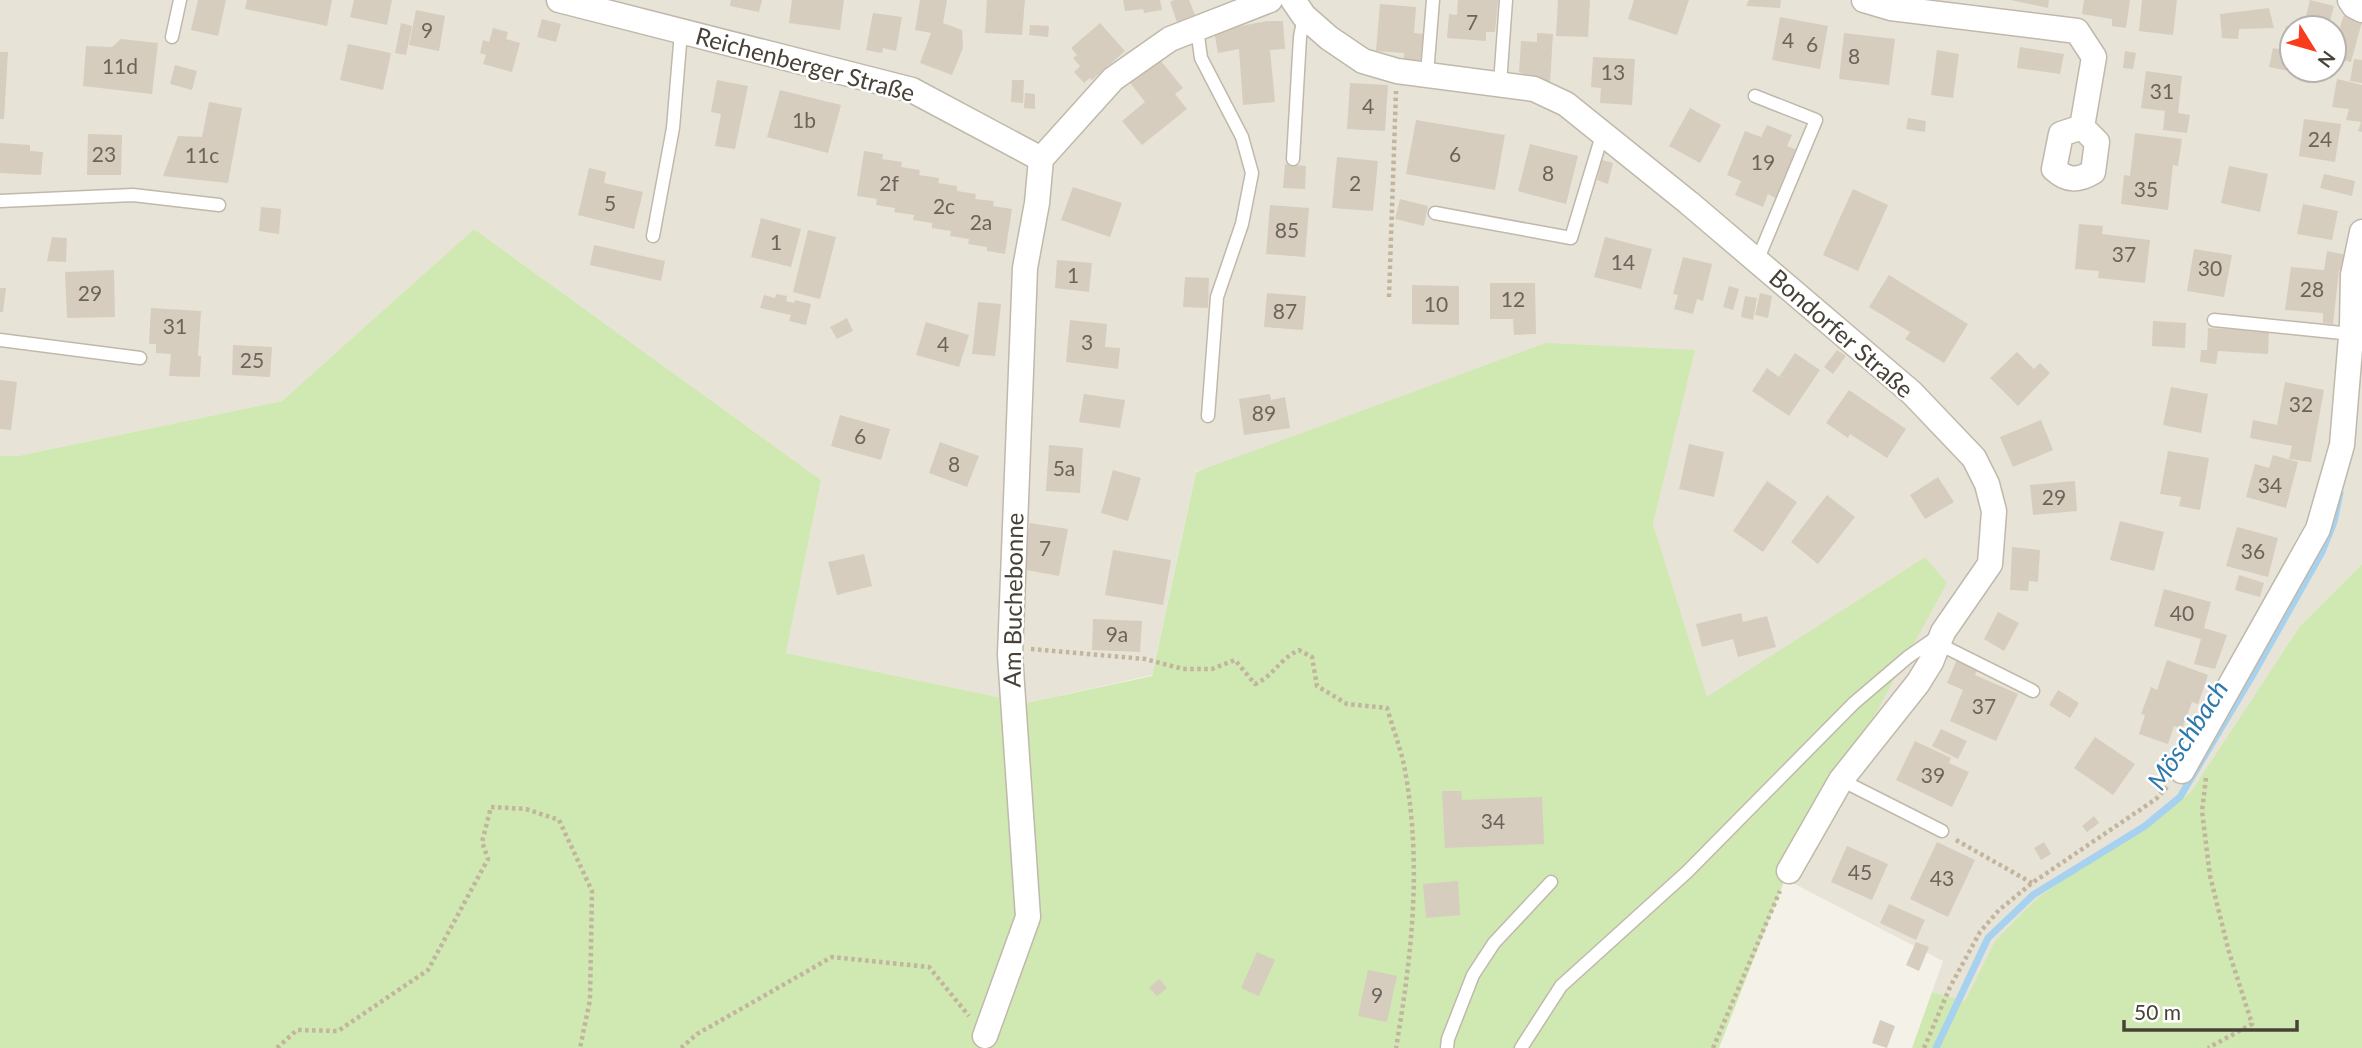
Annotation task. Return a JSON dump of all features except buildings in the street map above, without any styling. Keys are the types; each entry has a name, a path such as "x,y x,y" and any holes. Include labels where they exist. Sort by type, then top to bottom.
{"street":[{"name":"Reichenberger Straße","path":"559,0 912,90 1041,159"},
{"path":"1041,159 1112,79 1170,39 1270,0"},
{"path":"1864,0 1891,8 2077,31 2094,57 2082,127"},
{"path":"2350,0 2362,10"},
{"name":"Bondorfer Straße","path":"1299,8 1329,38 1363,61 1397,71 1534,89 1566,104 1603,132 1912,393 1974,458 1987,484 1994,511 1990,564 1940,638 1931,662 1918,683 1841,780 1789,872"},
{"name":"Am Buchebonne","path":"985,1035 1028,917 1010,655 1024,268 1037,203 1041,159"},
{"path":"2194,774 2318,529 2342,445 2352,334 2353,275 2362,232"}],"lane":[{"path":"172,37 180,0"},
{"path":"1427,74 1433,0"},
{"path":"1500,84 1506,0"},
{"path":"1293,159 1300,37 1299,8"},
{"path":"1197,29 1200,58 1242,137 1252,173 1242,224 1217,296 1208,416"},
{"path":"653,236 673,128 681,32"},
{"path":"1755,96 1816,120 1757,261"},
{"path":"1435,213 1571,238 1603,132"},
{"path":"0,201 133,195 219,205"},
{"path":"2214,320 2352,334"},
{"path":"0,340 140,358"},
{"path":"1521,1048 1561,986 1687,872 1854,703 1908,657 1940,638 2033,691"},
{"path":"1841,780 1941,831"},
{"path":"1447,1048 1448,1038 1473,975 1494,943 1551,881"}],"path":[{"path":"1389,297 1396,88"},
{"path":"1010,655 1032,649 1083,652 1145,659 1183,669 1212,669 1235,660 1255,684 1267,679 1284,657 1299,650 1312,657 1317,686 1347,704 1387,708 1405,769 1415,861 1413,934 1396,1048"},
{"path":"1924,1048 1951,987 1980,932 1999,910 2032,883 2194,774 2202,811 2210,876 2229,952 2252,1024 2208,1048"},
{"path":"277,1048 296,1030 338,1031 428,970 488,859 482,842 491,807 526,809 559,820 593,891 590,1000 580,1048"},
{"path":"1941,831 2032,883"},
{"path":"1713,1048 1789,872"},
{"path":"681,1048 697,1034 832,957 929,967 985,1035"}],"shaded area":[{"path":"0,0 2362,0 2362,564 2300,626 2190,793 2037,898 1995,942 1965,1002 1932,992 1943,961 1785,879 1925,557 1707,698 1653,524 1694,350 1196,471 1152,675 1026,703 786,653 821,480 474,229 282,401 18,456 0,456"}],"green space":[{"path":"474,229 821,480 786,653 1026,703 1152,676 1196,472 1546,343 1695,350 1653,524 1707,697 1925,557 1947,583 1785,879 1719,1048 0,1048 0,456 18,456 282,401"},
{"path":"2362,564 2362,1048 1912,1048 1932,992 1965,1001 1995,941 2037,898 2190,793 2300,626"}],"waterway":[{"name":"Möschbach","path":"1936,1048 1988,938 2033,895 2145,826 2180,797 2322,552 2334,522 2340,493"}]}
